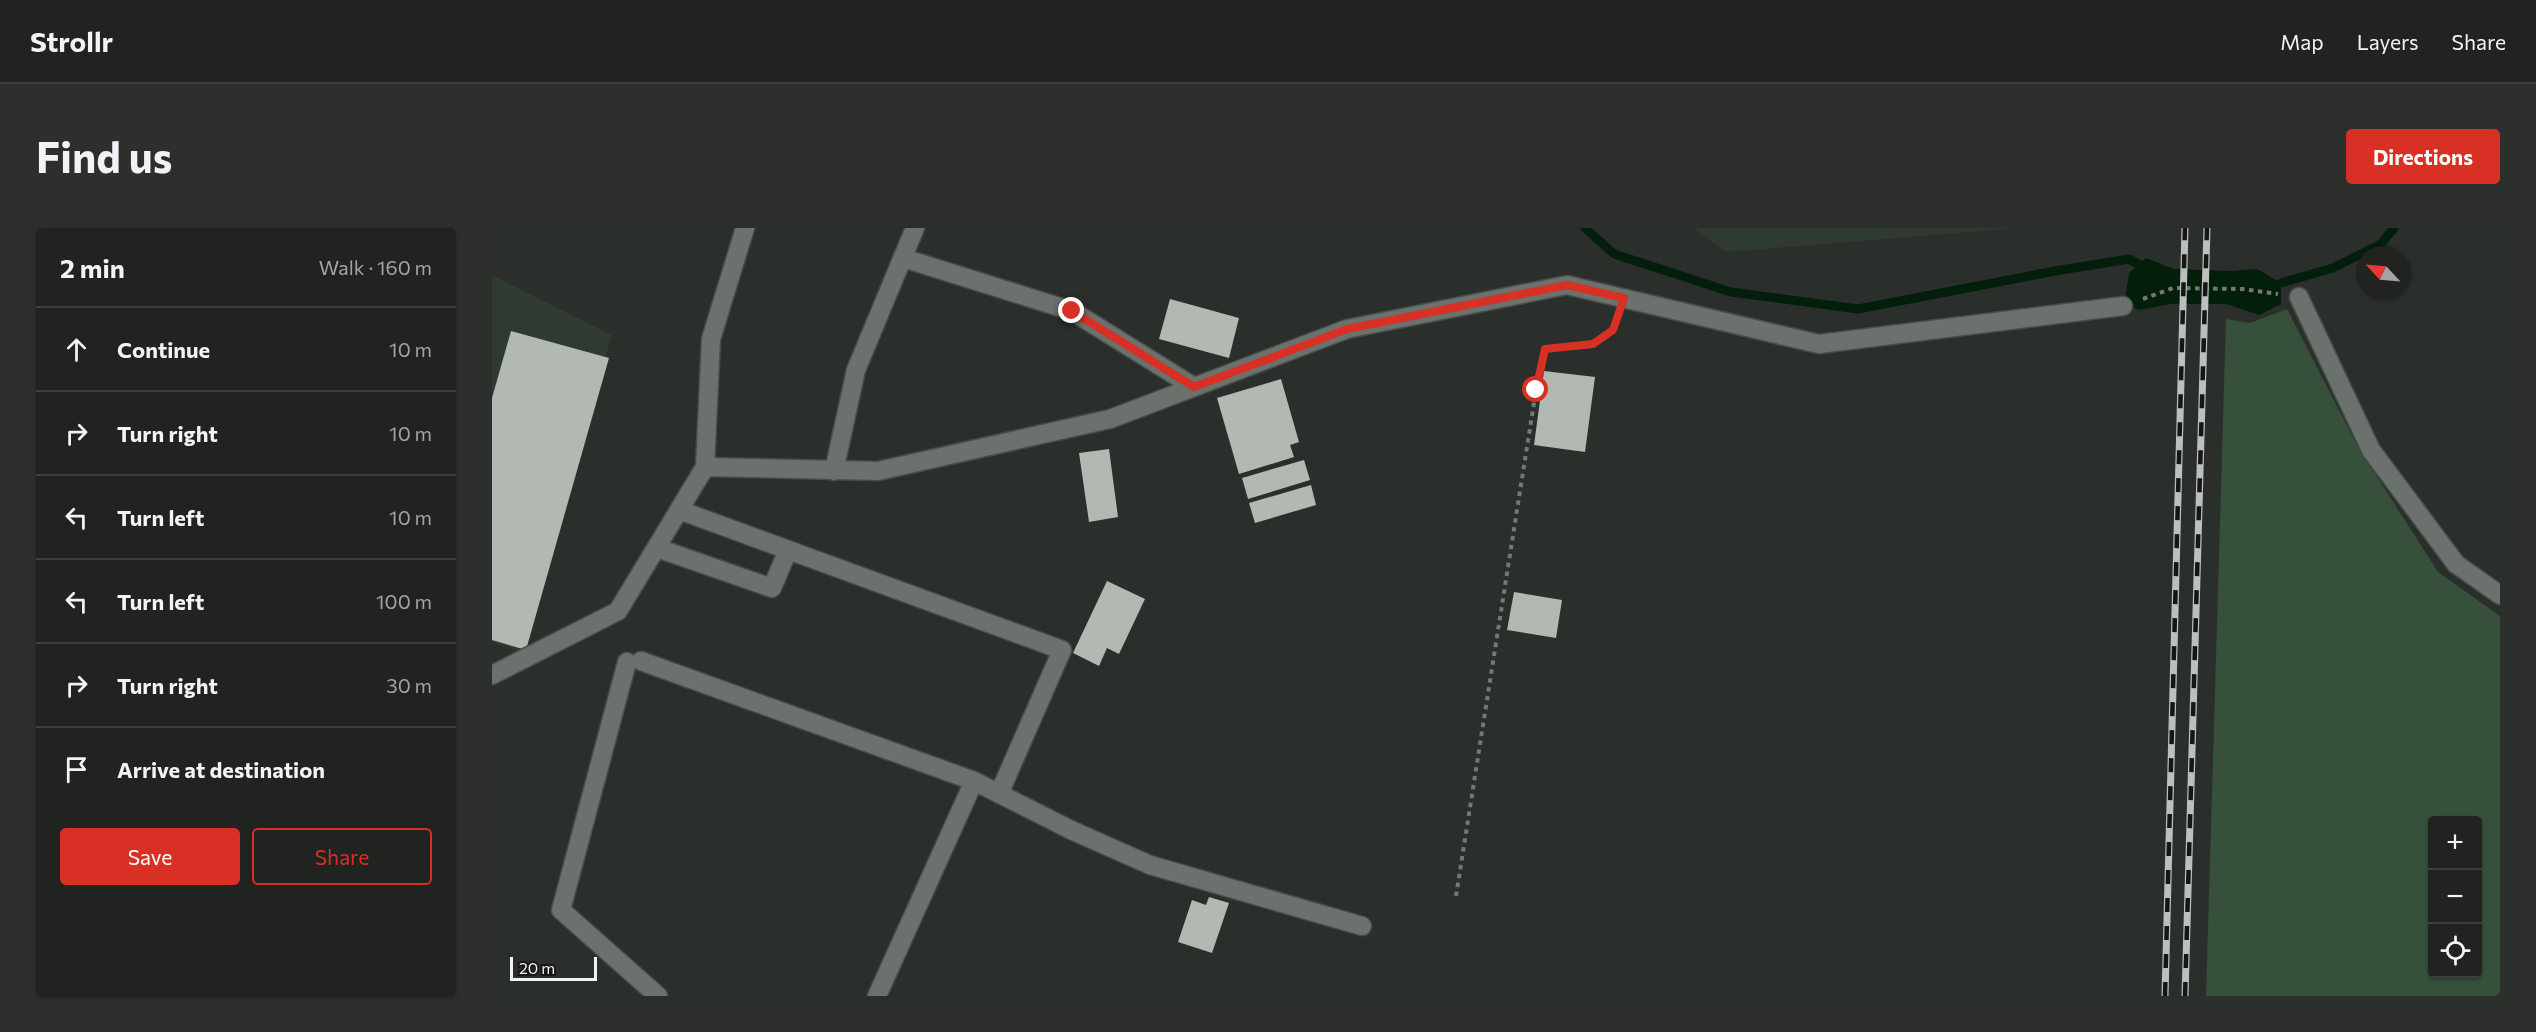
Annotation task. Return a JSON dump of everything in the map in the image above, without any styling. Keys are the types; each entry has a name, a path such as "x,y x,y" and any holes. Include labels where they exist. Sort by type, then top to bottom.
{"street":[{"path":"492,675 618,611 705,467 711,339 745,228"},
{"path":"834,471 856,370 915,228"},
{"path":"903,258 1072,311 1194,387"},
{"path":"705,467 878,471 1099,422 1347,329 1567,285 1819,344 2123,306"},
{"path":"2299,297 2371,450 2456,564 2500,595"},
{"path":"679,510 1062,650 999,794"},
{"path":"657,548 772,588 788,550"},
{"path":"658,996 561,910 634,662 974,781 1071,830 1150,865 1362,926"},
{"path":"877,996 974,781"}],"path":[{"path":"2123,306 2173,288 2242,289 2299,297"},
{"path":"1456,896 1536,390 1545,349 1593,344 1613,330 1624,298"}],"shaded area":[{"path":"1694,228 2016,228 1725,252"},
{"path":"2146,258 2174,269 2233,271 2257,269 2281,283 2281,304 2259,315 2226,304 2171,304 2138,310 2125,302 2129,273"},
{"path":"492,275 612,335 518,651 492,642"},
{"path":"2287,309 2358,447 2438,572 2500,616 2500,996 2206,996 2226,319 2250,323"}],"building":[{"path":"1170,299 1239,318 1229,358 1159,339"},
{"path":"511,331 609,358 526,650 492,640 492,398"},
{"path":"1544,371 1595,377 1585,452 1534,445"},
{"path":"1281,379 1299,442 1290,445 1294,457 1239,474 1217,398"},
{"path":"1109,449 1118,517 1089,522 1079,453"},
{"path":"1304,460 1310,480 1248,499 1242,478"},
{"path":"1311,485 1316,505 1255,523 1249,503"},
{"path":"1107,581 1145,599 1119,654 1107,648 1099,666 1073,653"},
{"path":"1514,592 1562,600 1556,638 1507,630"},
{"path":"1209,897 1229,903 1212,953 1178,942 1192,900 1206,905"}],"waterway":[{"path":"1585,228 1614,254 1731,292 1858,309 2129,259 2145,268"},
{"path":"2281,283 2333,268 2381,244 2394,228"}],"railway":[{"path":"2165,996 2185,228"},
{"path":"2185,996 2207,228"}],"route":[{"path":"1072,311 1194,387 1347,329 1567,285 1624,298 1613,330 1593,344 1545,349 1536,390"}]}
